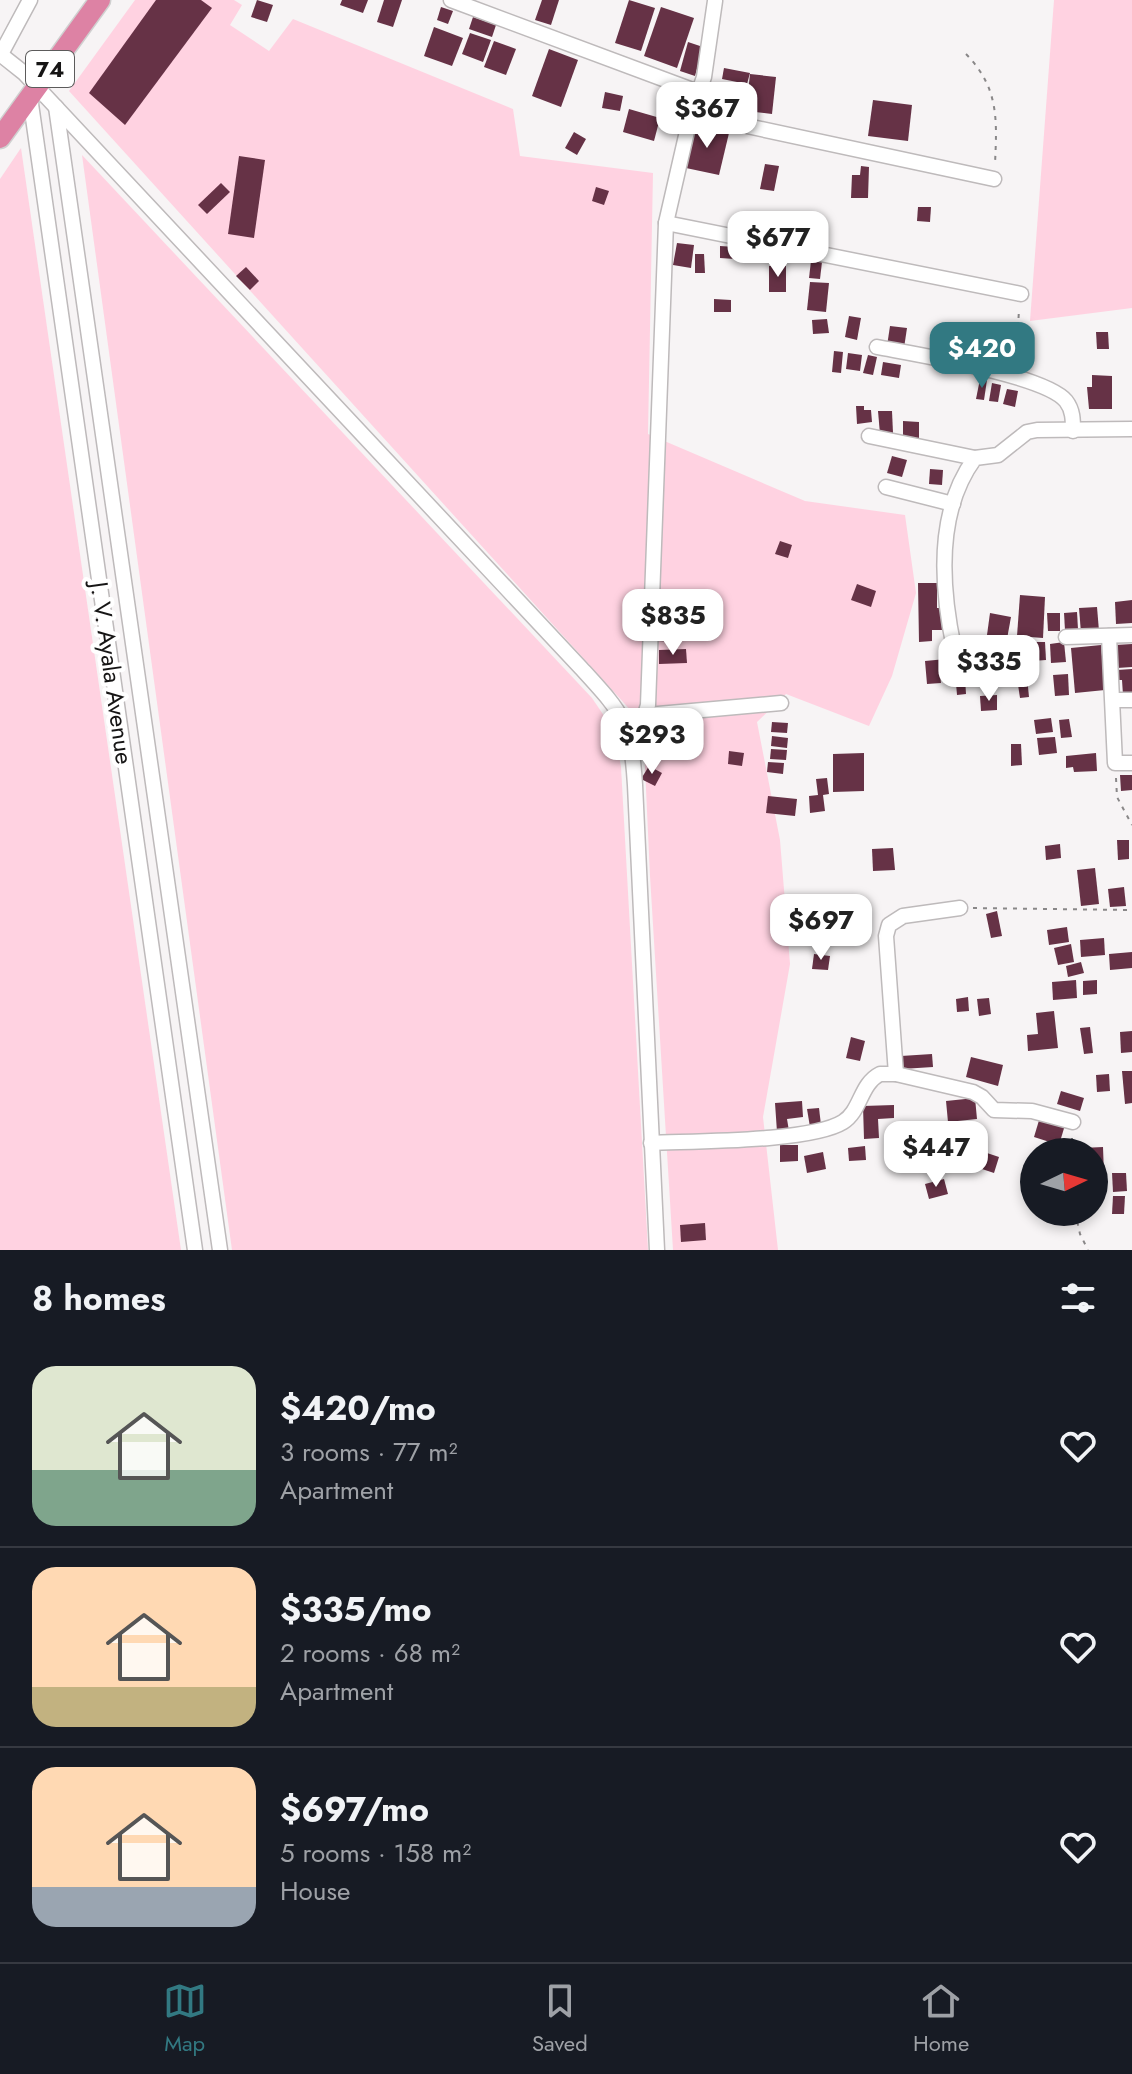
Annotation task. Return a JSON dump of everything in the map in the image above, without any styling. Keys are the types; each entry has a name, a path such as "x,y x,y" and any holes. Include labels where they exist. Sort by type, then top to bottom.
{"highway":[{"name":"74","path":"0,138 100,0"}],"street":[{"path":"30,0 1,54 34,92 56,107 620,713 628,729 635,785 657,1250"},
{"path":"451,0 698,92"},
{"path":"628,729 639,725 647,715 666,223 691,114 704,77 715,1"},
{"name":"J. V. Ayala Avenue","path":"34,92 99,579 195,1250"},
{"name":"J. V. Ayala Avenue","path":"56,107 220,1250"},
{"path":"691,114 994,179"},
{"path":"666,223 1021,294"},
{"path":"877,347 998,373 1042,388 1067,402 1073,431"},
{"path":"869,436 975,458 1006,451 1027,432 1132,429"},
{"path":"954,648 943,580 953,504 966,470 975,458"},
{"path":"886,487 953,504"},
{"path":"99,579 123,576"},
{"path":"1066,637 1132,635"},
{"path":"1109,636 1115,763 1132,763"},
{"path":"1113,700 1132,700"},
{"path":"647,715 781,703"},
{"path":"896,1074 886,936 889,925 903,916 960,908"},
{"path":"162,1024 187,1020"},
{"path":"651,1143 823,1130 851,1116 873,1077 880,1074 896,1074 973,1092 994,1110 1032,1111 1073,1122"}],"path":[{"path":"966,54 985,77 993,93 996,143 994,179"},
{"path":"1018,328 1021,294"},
{"path":"1115,763 1117,797 1132,825"},
{"path":"960,908 1132,910"},
{"path":"1072,1138 1073,1122"},
{"path":"1078,1226 1088,1250"}],"shaded area":[{"path":"135,0 234,0 242,5 230,25 269,51 293,19 513,109 520,156 653,173 648,434 805,501 905,515 916,593 892,676 869,726 786,694 757,722 780,840 790,964 763,1117 778,1250 673,1250 643,724 69,91"},
{"path":"1054,0 1132,0 1132,308 1030,321"},
{"path":"21,148 181,1250 0,1250 0,179"},
{"path":"82,155 592,698 615,732 621,767 648,1250 232,1250"}],"building":[{"path":"156,0 201,0 212,8 125,125 89,93"},
{"path":"257,0 273,5 267,22 251,17"},
{"path":"342,0 368,0 363,13 340,5"},
{"path":"384,0 402,0 393,27 377,22"},
{"path":"542,0 559,0 551,25 535,20"},
{"path":"629,0 655,8 641,51 615,43"},
{"path":"441,7 453,11 448,24 437,20"},
{"path":"661,7 694,18 677,68 644,56"},
{"path":"473,17 496,25 492,37 469,29"},
{"path":"434,27 463,38 452,66 424,56"},
{"path":"470,33 491,40 483,62 462,54"},
{"path":"494,41 516,49 506,75 484,67"},
{"path":"688,42 703,47 695,76 680,71"},
{"path":"549,49 578,60 561,107 532,96"},
{"path":"724,68 750,73 747,84 722,79"},
{"path":"750,74 776,77 772,114 746,111"},
{"path":"605,92 623,96 620,111 602,108"},
{"path":"873,100 912,105 908,141 868,136"},
{"path":"629,109 660,118 654,141 623,132"},
{"path":"696,125 729,133 719,175 686,168"},
{"path":"574,132 586,139 577,155 565,148"},
{"path":"239,156 265,160 254,238 228,234"},
{"path":"765,164 779,166 774,191 760,189"},
{"path":"861,166 869,167 868,198 851,198 852,175 860,175"},
{"path":"221,183 230,192 207,214 198,205"},
{"path":"596,187 609,191 604,205 592,201"},
{"path":"918,207 931,207 930,222 917,221"},
{"path":"677,243 694,245 691,268 673,265"},
{"path":"720,246 735,247 735,259 720,258"},
{"path":"695,254 704,254 705,273 695,273"},
{"path":"811,261 822,262 820,279 809,278"},
{"path":"769,266 786,266 786,292 769,292"},
{"path":"246,267 259,281 250,290 236,276"},
{"path":"810,282 829,283 826,312 807,310"},
{"path":"714,299 731,300 731,312 714,312"},
{"path":"849,316 861,318 857,340 845,337"},
{"path":"827,319 829,333 813,334 812,320"},
{"path":"890,326 907,328 904,348 887,346"},
{"path":"1096,332 1108,332 1109,349 1097,349"},
{"path":"941,334 953,337 949,357 937,354"},
{"path":"834,351 843,352 841,373 832,372"},
{"path":"848,353 862,355 860,371 846,369"},
{"path":"868,355 877,357 873,375 863,373"},
{"path":"883,362 901,365 899,378 881,375"},
{"path":"1092,375 1112,376 1112,409 1089,409 1087,387 1092,387"},
{"path":"980,379 987,380 984,400 976,399"},
{"path":"992,383 1001,385 998,402 989,401"},
{"path":"1007,389 1018,391 1015,407 1003,404"},
{"path":"856,406 871,410 872,422 857,424"},
{"path":"878,411 892,411 893,433 880,434"},
{"path":"903,421 919,422 919,438 903,438"},
{"path":"892,456 907,460 902,477 887,473"},
{"path":"930,469 943,470 942,485 929,484"},
{"path":"780,541 792,545 788,558 775,554"},
{"path":"918,583 937,583 937,608 942,608 943,630 932,630 932,641 919,642"},
{"path":"857,584 876,591 871,607 851,600"},
{"path":"1020,595 1045,597 1043,638 1017,636"},
{"path":"1132,600 1132,623 1116,624 1115,602"},
{"path":"1097,607 1099,631 1081,633 1079,608"},
{"path":"1077,612 1078,629 1065,630 1064,613"},
{"path":"990,613 1011,617 1007,639 987,635"},
{"path":"1047,613 1060,613 1060,631 1048,631"},
{"path":"657,620 681,620 680,642 657,641"},
{"path":"683,620 702,620 702,641 683,641"},
{"path":"984,637 1006,641 1003,658 981,654"},
{"path":"1031,642 1045,642 1046,660 1032,661"},
{"path":"1064,642 1066,662 1051,663 1050,644"},
{"path":"1014,644 1025,644 1026,663 1015,664"},
{"path":"1132,644 1132,667 1117,668 1115,645"},
{"path":"1101,645 1105,690 1075,693 1071,648"},
{"path":"686,649 687,663 659,664 659,650"},
{"path":"946,659 947,673 940,674 941,683 927,684 925,661"},
{"path":"971,659 972,677 965,678 966,694 957,695 954,660"},
{"path":"1132,669 1132,695 1123,695 1122,680 1118,680 1117,670"},
{"path":"1068,674 1069,695 1055,696 1053,675"},
{"path":"1027,677 1029,697 1020,698 1017,678"},
{"path":"997,695 997,710 981,711 980,696"},
{"path":"1051,718 1053,732 1036,734 1034,720"},
{"path":"1069,719 1072,737 1061,738 1059,720"},
{"path":"772,722 788,723 787,733 771,732"},
{"path":"772,736 788,738 787,748 771,746"},
{"path":"1055,737 1057,753 1039,755 1037,738"},
{"path":"1011,744 1021,744 1022,765 1011,766"},
{"path":"771,749 787,750 786,760 770,759"},
{"path":"729,751 744,753 742,766 728,764"},
{"path":"864,753 864,791 833,792 833,754"},
{"path":"1096,753 1097,771 1074,772 1073,767 1066,768 1066,756"},
{"path":"768,762 784,763 783,774 767,772"},
{"path":"649,766 662,773 655,786 641,779"},
{"path":"1120,775 1132,775 1132,790 1121,791"},
{"path":"827,778 829,794 823,795 825,811 810,813 809,796 818,795 816,779"},
{"path":"768,796 797,799 795,816 766,813"},
{"path":"1117,840 1129,840 1129,859 1118,860"},
{"path":"1060,844 1061,858 1046,860 1045,846"},
{"path":"893,848 895,870 873,871 872,849"},
{"path":"1095,868 1099,904 1081,906 1077,870"},
{"path":"1124,887 1126,906 1110,907 1108,889"},
{"path":"997,911 1002,936 991,938 986,914"},
{"path":"1067,927 1069,942 1049,945 1047,930"},
{"path":"1104,938 1105,955 1081,957 1080,940"},
{"path":"1071,944 1074,962 1058,965 1054,948"},
{"path":"1132,952 1132,968 1110,970 1109,954"},
{"path":"814,954 830,956 828,970 812,969"},
{"path":"1081,962 1084,973 1068,977 1066,966"},
{"path":"1076,980 1077,998 1053,1000 1052,982"},
{"path":"1097,980 1097,994 1083,995 1083,981"},
{"path":"968,997 969,1011 957,1012 956,999"},
{"path":"989,998 991,1014 979,1016 977,999"},
{"path":"1054,1011 1058,1048 1028,1051 1027,1035 1038,1034 1036,1013"},
{"path":"1090,1027 1093,1053 1084,1054 1080,1028"},
{"path":"1132,1031 1132,1052 1121,1053 1120,1032"},
{"path":"851,1037 865,1041 860,1061 846,1058"},
{"path":"932,1054 933,1067 902,1069 901,1056"},
{"path":"971,1057 1003,1065 998,1086 966,1077"},
{"path":"1122,1071 1132,1071 1132,1103 1125,1104"},
{"path":"1109,1074 1110,1091 1097,1092 1096,1075"},
{"path":"1061,1091 1084,1098 1080,1111 1057,1104"},
{"path":"975,1098 977,1119 948,1122 946,1101"},
{"path":"802,1101 803,1117 787,1119 789,1131 777,1132 775,1103"},
{"path":"894,1105 894,1118 878,1119 879,1138 864,1139 863,1106"},
{"path":"819,1108 821,1125 810,1127 807,1109"},
{"path":"1040,1117 1065,1125 1061,1138 1034,1137"},
{"path":"944,1131 960,1131 960,1148 944,1148"},
{"path":"919,1134 930,1135 928,1152 917,1151"},
{"path":"898,1138 910,1139 908,1154 897,1153"},
{"path":"780,1145 798,1145 798,1161 780,1162"},
{"path":"865,1146 866,1160 849,1161 848,1148"},
{"path":"823,1152 826,1169 807,1173 804,1156"},
{"path":"987,1153 999,1157 994,1173 982,1169"},
{"path":"1112,1173 1126,1173 1127,1191 1113,1192"},
{"path":"944,1179 948,1194 929,1199 925,1184"},
{"path":"1113,1196 1125,1196 1124,1214 1112,1214"},
{"path":"705,1223 706,1240 681,1242 680,1225"}]}
